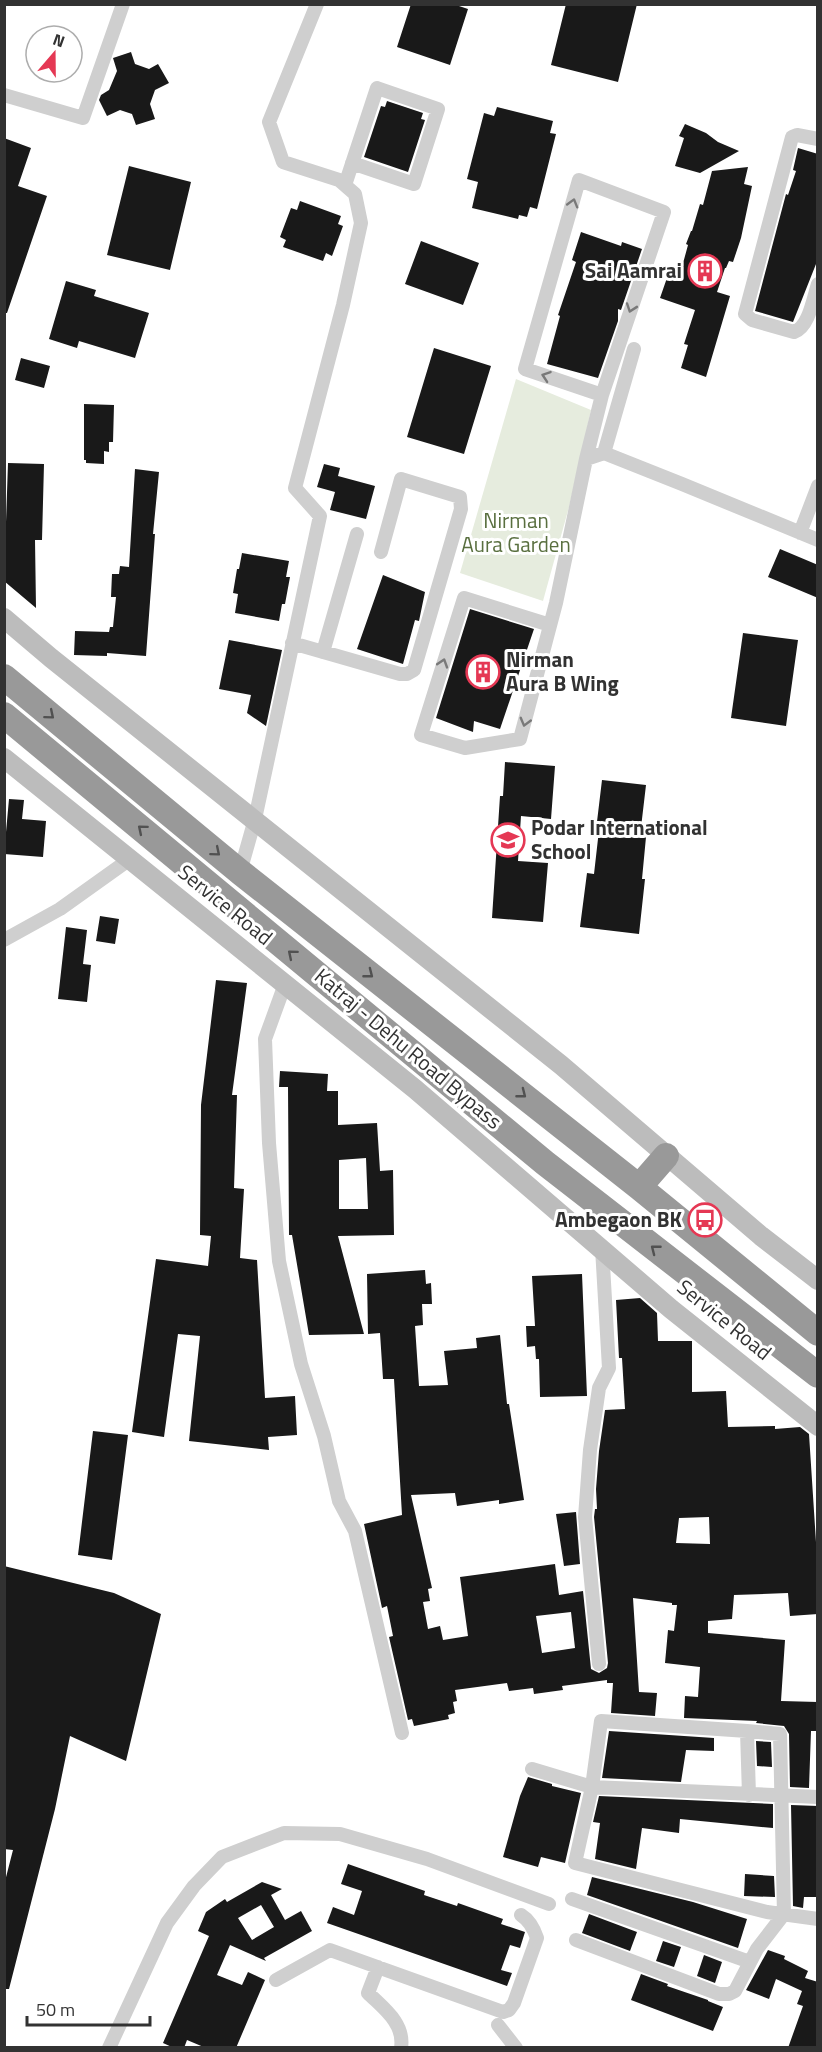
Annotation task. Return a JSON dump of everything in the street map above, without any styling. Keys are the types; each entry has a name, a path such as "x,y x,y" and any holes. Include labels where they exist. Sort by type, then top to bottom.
{"highway":[{"name":"Katraj - Dehu Road Bypass","path":"4,677 240,872 639,1186 818,1333"},
{"name":"Katraj - Dehu Road Bypass","path":"4,715 545,1163 818,1375"},
{"path":"639,1186 666,1156"}],"street":[{"path":"4,95 83,118 123,4"},
{"path":"240,872 255,819 320,516 296,488 343,305 361,223 355,194 339,180 284,162 269,122 317,4"},
{"path":"345,185 352,163 377,88 438,109 414,184 352,163"},
{"path":"818,139 797,135 792,137 745,314 752,320 797,332 804,325 818,284"},
{"path":"550,625 464,598 421,735 465,748 520,739 556,603 586,459 602,395 664,212 579,180 525,369 602,395"},
{"path":"604,453 634,349"},
{"path":"586,459 604,453 818,540"},
{"path":"292,643 400,674 407,674 414,670 461,510 460,497 400,479 381,552"},
{"path":"800,533 812,521 818,486"},
{"path":"323,652 357,534"},
{"path":"4,618 561,1065 761,1236 818,1280"},
{"name":"Service Road","path":"4,758 415,1089 671,1309 818,1426"},
{"path":"4,940 60,909 130,859"},
{"path":"285,984 265,1039 269,1143 279,1261 301,1364 324,1436 339,1501 355,1532 402,1733"},
{"path":"599,1664 585,1517 590,1450 599,1388 609,1368 602,1248"},
{"path":"576,1940 719,1994 729,1994 735,1991 763,1940 784,1914 780,1734 602,1721 592,1787 575,1863 767,1912 784,1914 818,1919"},
{"path":"747,1731 749,1795"},
{"path":"532,1769 592,1787 818,1797"},
{"path":"109,2048 167,1923 194,1887 222,1857 284,1833 340,1834 427,1858 549,1904"},
{"path":"572,1899 750,1962"},
{"path":"276,1980 330,1950 503,2012 509,2010 537,1938 526,1918 521,1915"},
{"path":"378,1967 368,1993 391,2016 400,2029 401,2048"},
{"path":"498,2025 516,2048"}],"green space":[{"name":"Nirman Aura Garden","path":"516,379 591,410 569,507 543,601 460,573"}],"building":[{"path":"411,4 453,4 468,9 450,65 397,47"},
{"path":"566,4 637,4 618,82 551,65"},
{"path":"131,52 135,64 149,69 158,64 169,83 155,90 150,104 155,119 136,125 132,114 120,110 107,116 99,100 101,95 109,90 117,71 113,58"},
{"path":"387,101 423,113 421,119 425,120 408,172 364,157 381,106 385,107"},
{"path":"497,107 553,121 550,133 556,134 537,209 530,207 527,217 519,215 518,219 472,208 478,182 467,179 484,113 494,116"},
{"path":"685,124 739,151 700,173 675,166 684,138 679,136"},
{"path":"4,138 31,148 18,186 47,196 7,313 4,313"},
{"path":"798,148 818,154 818,259 793,322 755,311 786,194 788,195 796,171 793,170"},
{"path":"129,166 191,182 170,270 107,255"},
{"path":"748,167 744,184 752,186 741,238 733,262 729,261 725,268 717,292 730,296 706,377 681,368 688,345 684,344 695,310 660,298 668,275 679,278 688,245 686,244 700,204 703,205 712,171"},
{"path":"300,201 341,216 338,224 343,226 332,256 326,253 323,261 283,247 286,240 280,237 291,208 297,210"},
{"path":"581,232 621,246 622,242 642,249 621,310 618,309 618,321 598,378 547,364 560,316 558,315 576,262 572,260"},
{"path":"421,241 479,263 463,305 405,284"},
{"path":"66,281 96,290 94,296 149,313 135,358 79,341 77,348 49,339"},
{"path":"434,348 491,366 464,454 407,437"},
{"path":"21,358 50,366 44,388 15,380"},
{"path":"84,404 114,405 113,442 109,442 109,452 104,451 104,464 86,463 84,460"},
{"path":"8,463 44,464 42,540 35,540 36,608 4,581"},
{"path":"324,464 340,468 338,476 375,486 366,519 330,510 335,492 317,487"},
{"path":"135,469 159,472 146,656 107,653 107,656 74,655 75,631 109,632 110,627 113,627 116,597 111,597 112,574 119,574 120,566 129,567"},
{"path":"780,549 818,565 818,598 768,577"},
{"path":"242,553 289,561 286,577 290,577 279,621 235,613 238,594 233,593"},
{"path":"383,575 425,592 419,621 415,620 403,664 357,649"},
{"name":"Nirman Aura B Wing","path":"470,609 534,629 500,729 474,721 473,732 436,718"},
{"path":"743,633 798,640 786,726 731,718"},
{"path":"229,640 282,650 266,726 247,713 251,695 219,689"},
{"name":"Podar International School","path":"505,762 555,766 551,819 521,816 518,861 548,863 543,922 492,918 500,796 503,796"},
{"path":"602,780 646,785 640,836 646,837 642,879 645,879 639,934 580,927 587,873 594,874"},
{"path":"9,799 24,800 22,819 46,821 43,857 4,854"},
{"path":"100,916 119,919 115,944 96,941"},
{"path":"66,927 87,930 83,964 91,965 87,1002 58,999"},
{"path":"216,980 247,983 232,1095 237,1095 234,1188 244,1189 240,1258 257,1260 265,1398 295,1396 297,1435 268,1437 269,1450 189,1441 200,1336 178,1334 164,1437 132,1432 156,1259 208,1266 211,1236 200,1235 201,1105"},
{"path":"280,1071 328,1074 327,1091 338,1091 338,1125 377,1123 380,1171 393,1170 394,1235 338,1236 364,1334 309,1335 292,1235 289,1235 288,1087 279,1087","holes":["366,1158 368,1209 339,1209 339,1160"]},
{"path":"425,1270 426,1284 431,1283 432,1304 422,1304 423,1325 415,1326 419,1386 448,1385 444,1351 477,1348 476,1338 500,1335 507,1404 509,1404 524,1500 499,1504 499,1500 457,1506 455,1493 411,1495 432,1588 428,1589 430,1601 423,1602 428,1629 440,1626 443,1640 468,1636 460,1577 555,1564 559,1595 583,1591 591,1669 599,1673 607,1668 594,1517 595,1509 597,1509 599,1451 605,1410 625,1409 616,1300 640,1298 657,1313 658,1341 692,1341 692,1392 726,1391 728,1427 775,1426 775,1429 800,1427 809,1434 818,1573 818,1614 790,1616 788,1593 734,1595 732,1619 708,1621 708,1633 785,1640 781,1701 818,1702 818,1731 811,1731 809,1788 790,1787 789,1734 784,1726 756,1723 757,1721 684,1718 685,1696 698,1697 700,1667 665,1663 668,1630 674,1631 677,1605 672,1605 672,1603 633,1598 639,1692 657,1693 655,1716 611,1713 613,1683 607,1683 607,1680 562,1686 563,1690 534,1694 533,1688 509,1691 507,1683 455,1690 457,1701 453,1702 455,1713 448,1715 449,1719 414,1726 412,1719 408,1720 389,1637 393,1636 387,1606 382,1608 364,1524 402,1515 394,1379 383,1379 380,1333 368,1334 367,1274","holes":["709,1517 710,1544 676,1543 679,1518","571,1612 575,1648 542,1653 536,1616"]},
{"path":"582,1274 587,1396 540,1397 539,1359 536,1359 535,1346 527,1347 526,1326 535,1326 532,1276"},
{"path":"93,1431 128,1435 112,1560 78,1555"},
{"path":"576,1512 580,1564 564,1566 556,1514"},
{"path":"4,1566 114,1593 161,1614 126,1761 70,1736 55,1809 9,1989 4,1989 4,1885 13,1850 4,1849"},
{"path":"609,1731 714,1738 714,1751 686,1750 681,1782 602,1778"},
{"path":"756,1741 771,1742 772,1767 757,1766"},
{"path":"528,1777 581,1793 565,1863 541,1857 538,1867 503,1857 520,1796"},
{"path":"599,1796 773,1804 773,1828 680,1819 679,1833 642,1828 636,1869 595,1859 600,1823 593,1822"},
{"path":"791,1805 818,1806 818,1897 804,1897 803,1908 793,1906"},
{"path":"348,1864 425,1891 424,1895 457,1906 458,1903 503,1919 501,1924 525,1932 520,1948 510,1945 501,1970 512,1973 507,1986 327,1923 333,1907 354,1915 362,1891 341,1884"},
{"path":"745,1874 774,1876 775,1897 744,1896"},
{"path":"592,1877 693,1902 747,1919 738,1948 587,1895"},
{"path":"262,1882 282,1889 271,1895 285,1920 301,1911 312,1931 264,1958 266,1961 230,1945 217,1975 242,1985 248,1972 265,1980 236,2048 206,2048 187,2040 184,2048 174,2048 163,2043 209,1936 198,1931 206,1912 225,1899 227,1902","holes":["261,1905 274,1927 252,1940 238,1918"]},
{"path":"589,1914 637,1932 630,1951 582,1933"},
{"path":"663,1941 681,1947 674,1967 656,1961"},
{"path":"768,1950 785,1956 784,1959 808,1971 805,1978 818,1982 818,2048 788,2048 803,2006 797,2004 802,1991 776,1979 769,1999 746,1990"},
{"path":"704,1955 722,1962 715,1983 697,1976"},
{"path":"641,1974 723,2007 713,2031 631,2000"}],"place":[{"name":"Sai Aamrai","path":"705,271"},
{"name":"Nirman Aura B Wing","path":"483,672"},
{"name":"Podar International School","path":"508,840"},
{"name":"Ambegaon BK","path":"705,1220"}]}
